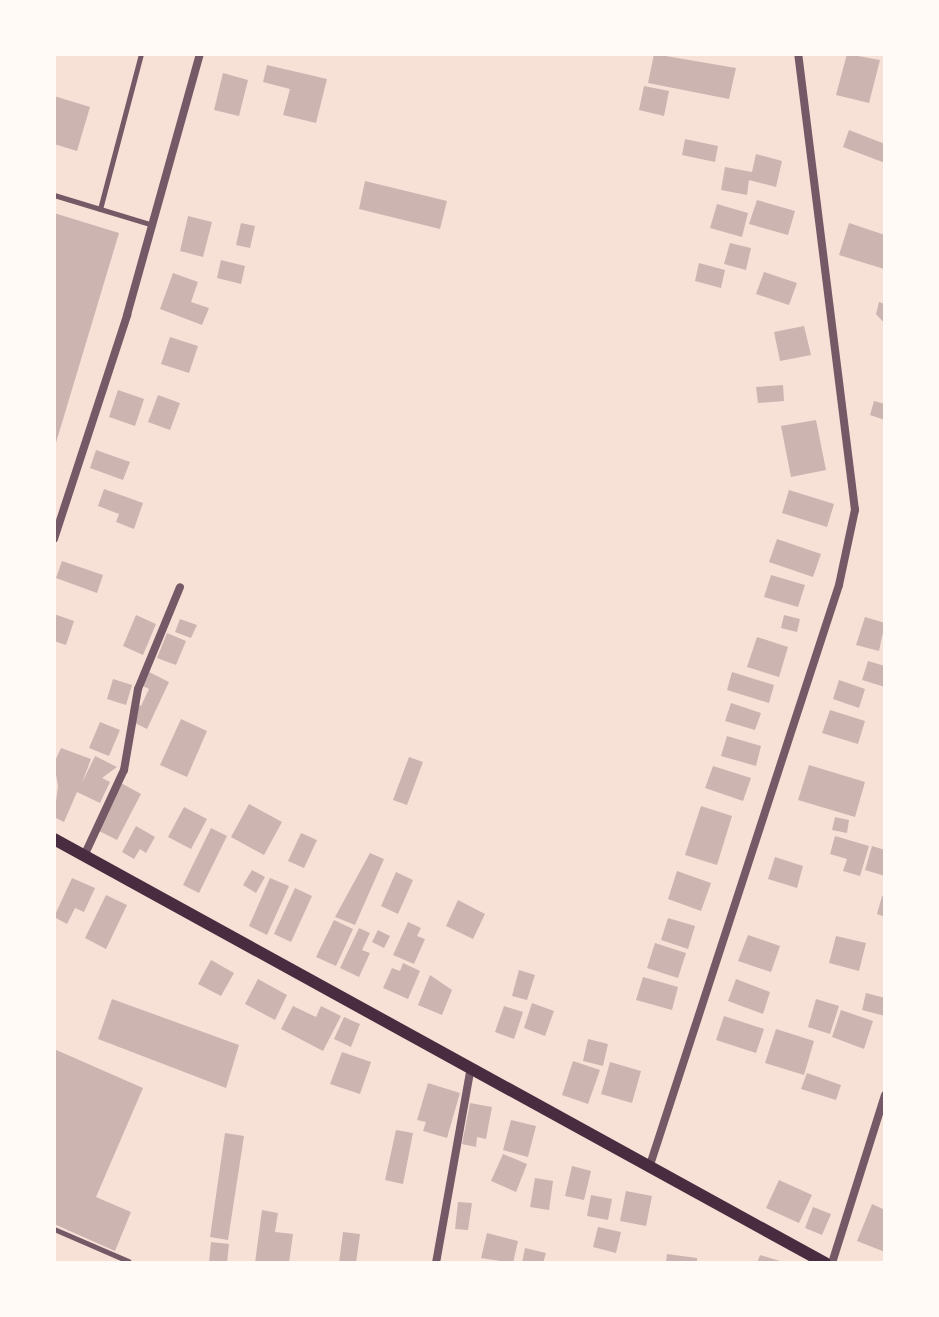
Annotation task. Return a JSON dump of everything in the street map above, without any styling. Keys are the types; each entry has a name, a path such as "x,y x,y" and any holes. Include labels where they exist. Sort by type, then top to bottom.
{"main road":[{"path":"54,839 470,1072 825,1263"}],"street":[{"path":"54,539 154,225 200,54"},
{"path":"648,1169 839,585 855,510 798,54"},
{"path":"84,856 124,770 138,689 180,587"},
{"path":"436,1263 470,1072"},
{"path":"832,1263 885,1095"}],"lane":[{"path":"100,209 141,54"},
{"path":"54,195 154,225"},
{"path":"54,1229 128,1261"}],"building":[{"path":"654,54 736,68 729,99 648,83"},
{"path":"847,54 880,60 869,103 836,95"},
{"path":"267,65 327,79 316,123 283,115 290,89 263,82"},
{"path":"223,73 248,80 239,116 214,110"},
{"path":"644,86 669,91 664,116 639,110"},
{"path":"54,96 90,107 77,151 54,144"},
{"path":"849,130 885,144 885,163 843,147"},
{"path":"685,139 718,146 715,162 682,155"},
{"path":"756,154 782,161 776,187 749,180 747,195 721,190 725,167 752,172"},
{"path":"365,181 447,201 440,229 359,209"},
{"path":"757,200 795,211 788,235 749,224"},
{"path":"717,204 748,213 742,237 710,228"},
{"path":"54,213 119,233 55,446 54,446"},
{"path":"188,216 212,222 203,257 180,251"},
{"path":"241,223 255,226 250,248 236,245"},
{"path":"849,223 885,235 884,269 839,255"},
{"path":"730,243 751,248 746,270 724,264"},
{"path":"221,260 245,266 241,284 217,278"},
{"path":"699,263 725,270 721,288 695,281"},
{"path":"764,272 797,283 789,305 756,294"},
{"path":"173,273 198,282 191,302 209,308 202,325 160,309"},
{"path":"879,302 885,304 885,324 876,314"},
{"path":"804,326 811,355 780,361 774,332"},
{"path":"170,337 198,346 189,373 161,364"},
{"path":"783,385 784,401 758,403 756,387"},
{"path":"118,390 144,399 135,426 109,417"},
{"path":"158,395 180,403 170,430 148,422"},
{"path":"874,401 885,404 885,420 870,415"},
{"path":"816,420 826,470 791,477 781,426"},
{"path":"96,450 130,462 123,480 90,468"},
{"path":"104,489 143,503 134,529 116,522 119,514 98,506"},
{"path":"789,490 834,504 827,527 782,513"},
{"path":"777,539 821,554 813,577 769,562"},
{"path":"62,561 103,575 97,593 56,578"},
{"path":"771,575 805,585 798,607 764,597"},
{"path":"54,614 74,621 66,645 54,641"},
{"path":"136,615 156,624 143,655 123,646"},
{"path":"784,615 800,619 797,632 781,628"},
{"path":"865,617 885,623 879,651 856,645"},
{"path":"180,619 197,625 191,638 175,632"},
{"path":"167,633 186,641 176,665 157,658"},
{"path":"757,637 788,647 779,677 747,667"},
{"path":"868,661 885,666 885,687 862,680"},
{"path":"149,672 169,682 147,729 133,722 136,704 141,706 149,689 143,686"},
{"path":"732,672 774,685 769,703 727,690"},
{"path":"113,679 132,685 126,705 107,699"},
{"path":"839,680 865,689 859,708 833,699"},
{"path":"731,703 761,713 755,730 725,721"},
{"path":"830,710 865,721 858,744 822,733"},
{"path":"181,719 207,731 187,777 160,765"},
{"path":"100,722 120,730 109,756 89,748"},
{"path":"727,736 761,746 756,766 721,756"},
{"path":"61,748 91,759 82,783 95,756 117,767 102,778 110,782 100,803 77,792 64,822 54,817 58,786 54,763"},
{"path":"409,757 423,762 407,805 393,800"},
{"path":"809,765 865,782 855,817 798,800"},
{"path":"713,766 751,778 743,801 705,788"},
{"path":"121,783 141,794 117,840 97,830"},
{"path":"249,804 282,822 264,855 231,837"},
{"path":"701,806 732,816 717,865 685,855"},
{"path":"184,807 207,819 191,849 168,837"},
{"path":"835,817 849,820 847,833 832,830"},
{"path":"136,826 155,837 146,853 140,849 134,859 122,852"},
{"path":"211,828 227,836 199,893 183,885"},
{"path":"301,833 317,840 304,868 288,861"},
{"path":"835,836 869,846 860,876 843,871 847,859 830,854"},
{"path":"872,846 885,850 885,876 865,870"},
{"path":"370,853 384,859 355,925 335,917"},
{"path":"775,857 803,866 797,888 768,879"},
{"path":"252,870 265,877 256,893 243,885"},
{"path":"677,871 711,883 701,911 668,899"},
{"path":"396,872 413,880 398,914 381,906"},
{"path":"72,878 95,888 84,912 75,908 67,924 54,917"},
{"path":"270,878 289,886 267,935 249,926"},
{"path":"295,888 312,896 291,942 274,934"},
{"path":"106,895 127,905 106,949 85,938"},
{"path":"882,896 885,897 885,917 877,914"},
{"path":"458,900 485,914 473,939 446,926"},
{"path":"668,918 695,926 688,949 661,940"},
{"path":"334,920 353,929 336,966 316,957"},
{"path":"408,922 421,928 417,936 425,939 414,964 393,955"},
{"path":"359,928 370,933 362,950 370,953 359,977 340,968"},
{"path":"378,930 390,936 384,948 372,942"},
{"path":"748,935 780,946 771,972 738,961"},
{"path":"836,936 866,943 859,971 829,963"},
{"path":"655,943 686,953 678,978 647,968"},
{"path":"211,960 234,973 221,996 198,984"},
{"path":"403,963 420,971 408,999 383,988 392,968 400,971"},
{"path":"519,970 535,975 527,1000 512,996"},
{"path":"430,975 452,990 442,1015 418,1005"},
{"path":"643,977 678,987 672,1010 636,1000"},
{"path":"258,979 287,995 275,1020 245,1004"},
{"path":"736,979 770,992 763,1014 728,1001"},
{"path":"866,993 885,998 885,1016 862,1010"},
{"path":"112,999 239,1045 226,1088 98,1039"},
{"path":"816,999 839,1006 830,1034 808,1027"},
{"path":"532,1003 554,1011 545,1036 524,1028"},
{"path":"293,1006 316,1017 321,1006 341,1016 323,1051 281,1029"},
{"path":"504,1006 523,1012 514,1039 495,1032"},
{"path":"841,1010 873,1021 864,1049 832,1037"},
{"path":"724,1016 764,1029 756,1053 716,1040"},
{"path":"344,1017 360,1024 351,1047 334,1039"},
{"path":"776,1029 814,1041 804,1075 765,1063"},
{"path":"588,1039 608,1044 603,1066 583,1061"},
{"path":"54,1049 143,1088 96,1197 131,1212 115,1251 54,1224"},
{"path":"342,1052 371,1062 360,1094 330,1084"},
{"path":"573,1061 600,1070 588,1104 562,1095"},
{"path":"610,1062 641,1071 632,1103 601,1094"},
{"path":"807,1073 841,1085 836,1100 801,1089"},
{"path":"428,1083 460,1093 447,1138 423,1131 426,1122 417,1120"},
{"path":"470,1103 492,1107 486,1139 477,1137 476,1147 462,1144"},
{"path":"511,1120 536,1126 528,1157 503,1150"},
{"path":"396,1130 413,1133 403,1184 385,1180"},
{"path":"225,1133 244,1136 228,1240 210,1237"},
{"path":"503,1154 527,1164 516,1192 491,1181"},
{"path":"572,1166 591,1171 584,1200 565,1196"},
{"path":"535,1178 553,1181 549,1210 530,1207"},
{"path":"779,1180 812,1195 799,1223 766,1208"},
{"path":"626,1191 652,1196 646,1226 620,1221"},
{"path":"591,1195 612,1199 608,1220 587,1216"},
{"path":"458,1202 472,1203 468,1230 455,1229"},
{"path":"872,1204 885,1210 885,1252 857,1241"},
{"path":"813,1207 831,1214 822,1235 805,1228"},
{"path":"262,1210 278,1213 275,1232 293,1234 289,1263 255,1263"},
{"path":"598,1227 621,1232 616,1253 593,1247"},
{"path":"343,1232 360,1234 356,1263 339,1263"},
{"path":"487,1233 518,1241 513,1263 481,1258"},
{"path":"211,1242 229,1244 227,1263 209,1263"},
{"path":"525,1248 546,1253 543,1263 522,1263"},
{"path":"667,1254 697,1258 697,1263 666,1263"},
{"path":"760,1255 783,1262 783,1263 757,1263"}]}
